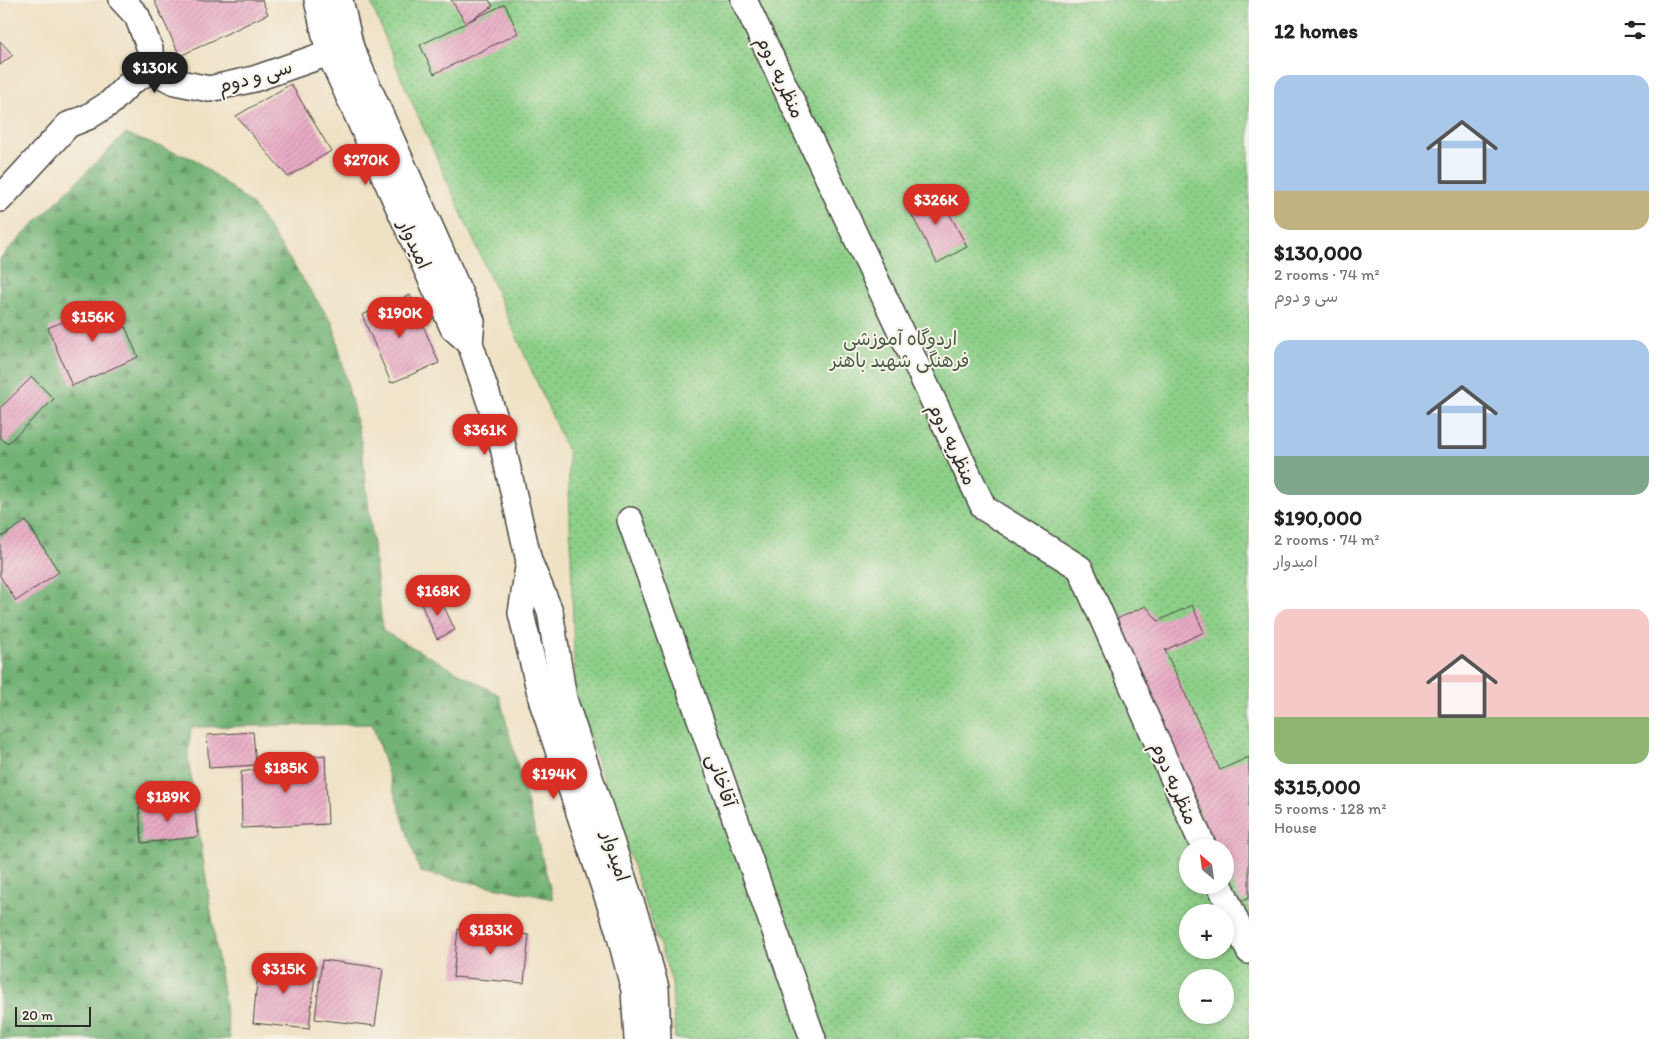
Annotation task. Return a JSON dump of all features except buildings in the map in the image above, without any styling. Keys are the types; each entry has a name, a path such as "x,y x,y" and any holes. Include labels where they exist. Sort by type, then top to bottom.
{"street":[{"path":"0,199 68,125 88,117 110,103 131,82 151,70 150,49 137,16 122,0"},
{"name":"امیدوار","path":"318,0 381,143 453,328 470,342 499,430 529,561 550,611 564,699 658,1039"},
{"name":"امیدوار","path":"340,0 340,50"},
{"name":"منظریه دوم","path":"744,0 984,508 1080,568 1200,839"},
{"name":"سی و دوم","path":"151,70 175,82 209,90 254,79 340,50"},
{"name":"آقاخانی","path":"630,520 813,1039"},
{"path":"1224,894 1249,950"},
{"name":"امیدوار","path":"637,1039 645,989"}],"green space":[{"name":"اردوگاه آموزشی فرهنگی شهید باهنر","path":"370,0 1249,0 1249,1039 675,1039 672,982 575,694 568,452 402,80"},
{"path":"125,134 194,159 253,205 333,324 361,441 383,631 499,695 553,899 420,872 372,724 191,727 188,757 230,1039 0,1039 0,258"}]}
